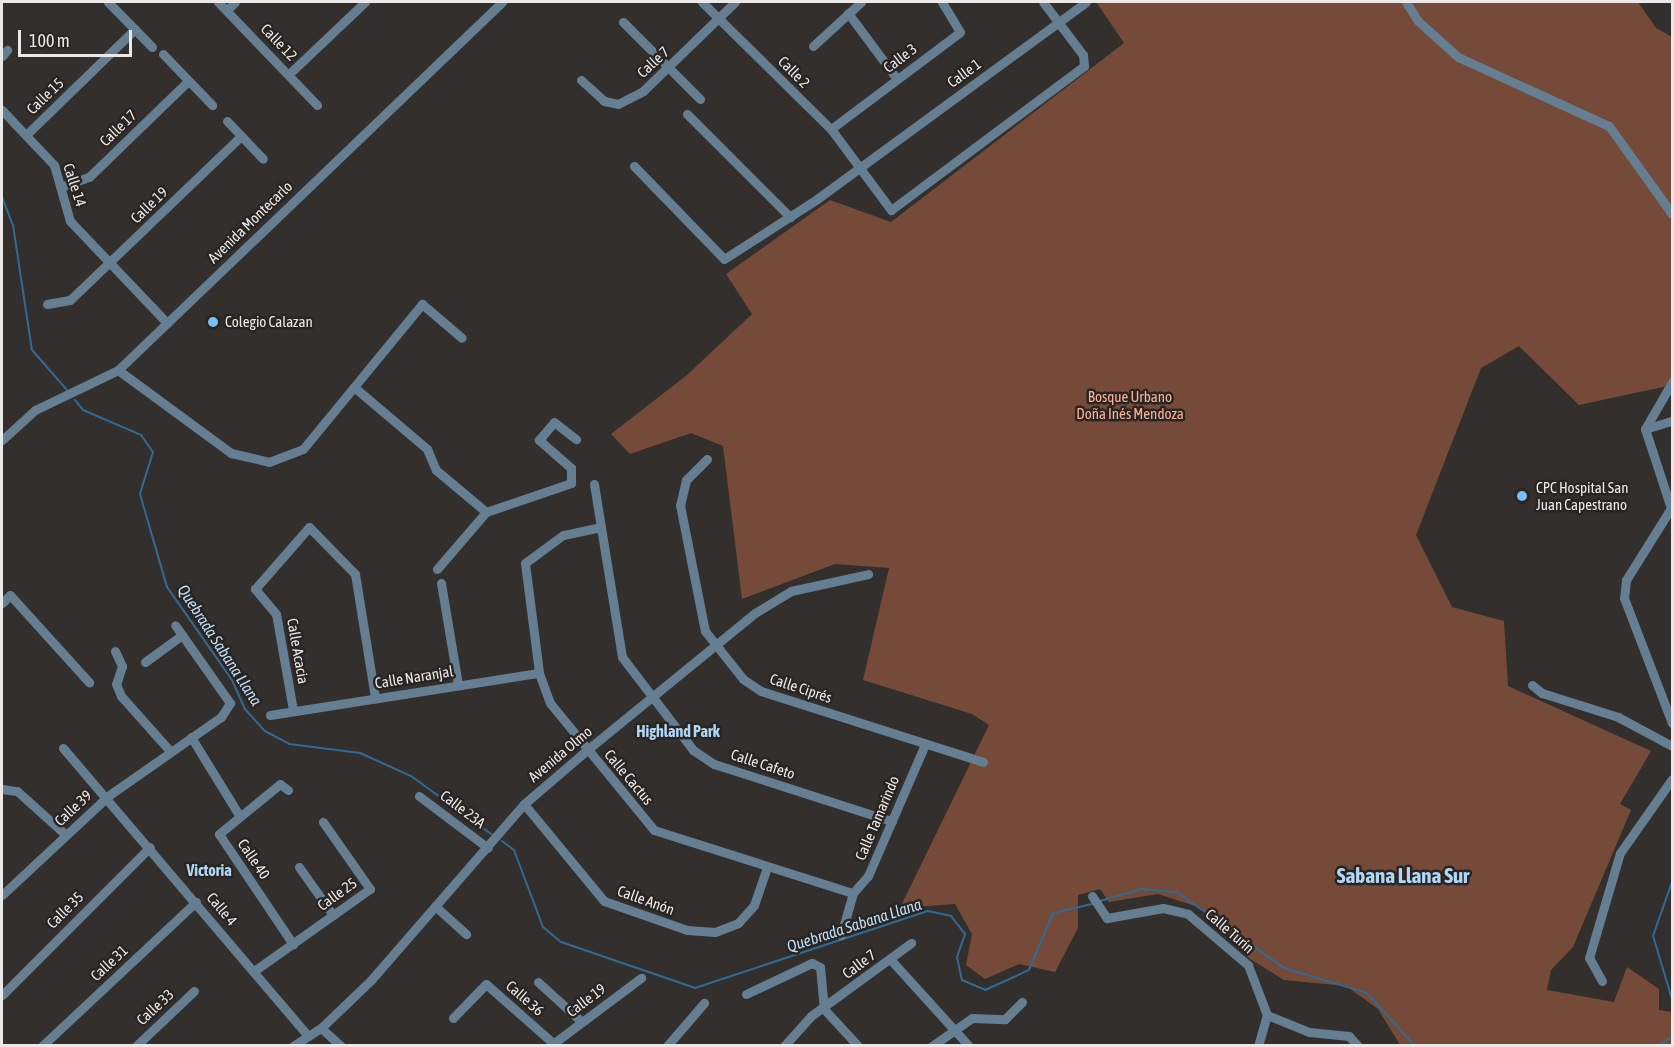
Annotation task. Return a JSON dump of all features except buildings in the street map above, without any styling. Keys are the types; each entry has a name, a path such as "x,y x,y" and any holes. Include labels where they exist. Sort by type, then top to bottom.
{"street":[{"path":"108,2 152,47"},
{"name":"Calle 12","path":"218,2 317,105"},
{"path":"226,10 236,2"},
{"path":"289,75 365,2"},
{"name":"Avenida Montecarlo","path":"2,440 35,410 118,370 502,2"},
{"name":"Calle 2","path":"702,2 831,129 891,210 1078,70 1083,55 1058,22"},
{"name":"Calle 7","path":"581,80 604,101 618,104 669,68 735,2"},
{"path":"813,46 861,2"},
{"name":"Calle 3","path":"831,129 960,32 942,2"},
{"path":"1043,2 1058,22"},
{"name":"Calle 1","path":"634,166 724,259 790,218 860,169 1086,2"},
{"path":"1406,2 1418,21 1458,57 1609,126 1672,214"},
{"path":"848,13 897,79"},
{"path":"623,22 700,99"},
{"name":"Calle 15","path":"26,135 135,29"},
{"path":"163,54 212,105"},
{"name":"Calle 17","path":"62,187 89,177 188,81"},
{"name":"Calle 14","path":"2,110 54,165 70,222 167,323"},
{"path":"687,114 790,218"},
{"path":"2,125 9,117"},
{"path":"227,121 263,159"},
{"name":"Calle 19","path":"47,304 70,300 241,136"},
{"path":"118,370 231,453 263,463 284,460 303,449 422,304 462,338"},
{"path":"1672,382 1645,429 1671,508 1626,580 1624,598 1672,723"},
{"path":"354,387 427,449 436,470 486,512"},
{"path":"1645,429 1672,421"},
{"path":"437,569 486,512 571,483 571,468 539,440 554,422 576,440"},
{"name":"Calle Ciprés","path":"708,459 686,480 680,504 698,609 716,646 761,691 983,762"},
{"name":"Calle Cafeto","path":"594,484 622,657 693,750 714,764 892,821"},
{"name":"Calle Acacia","path":"293,710 276,614 255,589 309,527 355,574 375,698"},
{"name":"Calle Cactus","path":"601,527 563,535 525,563 539,673 550,703 654,830 767,868 853,892"},
{"name":"Avenida Olmo","path":"293,1046 321,1028 488,848 524,804 587,750 716,646 791,591 868,574"},
{"path":"441,583 458,685"},
{"path":"2,603 10,596 89,682"},
{"name":"Calle 39","path":"2,896 108,796 191,737 230,703 175,625"},
{"path":"145,662 182,635"},
{"path":"115,651 122,666 116,684 170,750"},
{"name":"Calle Naranjal","path":"270,715 539,673"},
{"path":"1532,685 1618,717 1672,746"},
{"path":"191,737 239,815"},
{"name":"Calle Tamarindo","path":"841,934 853,892 868,876 925,744"},
{"name":"Calle 4","path":"63,748 108,796 308,1036"},
{"path":"1602,981 1589,958 1620,853 1672,779"},
{"name":"Calle 40","path":"288,790 280,784 239,815 219,834 293,944"},
{"path":"2,789 16,791 66,835"},
{"name":"Calle 23A","path":"419,796 488,848"},
{"name":"Calle Anón","path":"524,804 604,901 687,930 715,932 738,923 754,905 767,868"},
{"name":"Calle 25","path":"254,971 370,889 323,822"},
{"name":"Calle 35","path":"2,995 150,847"},
{"path":"299,867 333,915"},
{"name":"Calle Turín","path":"1092,896 1107,918 1163,908 1188,914 1248,965 1268,1015"},
{"name":"Calle 31","path":"42,1046 196,902"},
{"path":"435,906 465,934"},
{"path":"890,959 910,943"},
{"name":"Calle 7","path":"784,1046 824,1009 890,959 969,1046"},
{"path":"746,994 812,963 820,967 824,1009 858,1046"},
{"name":"Calle 19","path":"552,1044 641,978"},
{"path":"538,982 582,1022"},
{"name":"Calle 36","path":"453,1018 486,984 552,1044"},
{"name":"Calle 33","path":"136,1046 194,991"},
{"path":"932,1046 952,1028 972,1018 1005,1019 1022,1002"},
{"path":"667,1046 704,1003"},
{"path":"1258,1046 1268,1015 1309,1032 1348,1036 1358,1046"},
{"path":"321,1028 341,1046"}],"green space":[{"name":"Bosque Urbano Doña Inés Mendoza","path":"1096,2 1638,2 1656,28 1672,37 1672,385 1579,405 1519,346 1481,368 1416,535 1452,607 1504,621 1508,686 1651,751 1620,804 1631,810 1573,947 1551,970 1547,990 1614,1002 1627,967 1659,989 1659,1010 1672,1012 1672,1045 1400,1045 1378,1009 1346,986 1284,980 1250,959 1201,908 1158,894 1109,902 1100,889 1078,895 1078,928 1055,972 1019,964 985,979 966,965 972,934 955,904 900,908 989,725 972,714 863,680 889,568 835,564 742,599 723,446 691,433 630,454 611,434 687,375 752,314 726,274 830,200 891,222 1124,43"}],"waterway":[{"name":"Quebrada Sabana Llana","path":"2,197 13,225 32,350 67,390"},
{"name":"Quebrada Sabana Llana","path":"75,400 83,410 141,435 153,452 140,494 167,587 232,680 245,709 265,731 289,744 360,753 411,776 491,834"},
{"name":"Quebrada Sabana Llana","path":"502,841 514,850 543,927 561,942 695,988 928,911 951,916 965,934 957,957 962,980 985,990 1029,970 1053,913 1092,904"},
{"name":"Quebrada Sabana Llana","path":"1672,882 1653,936 1672,999"},
{"name":"Quebrada Sabana Llana","path":"1100,901 1141,889 1177,892 1284,968 1367,993 1415,1046"},
{"name":"Quebrada Sabana Llana","path":"1656,1046 1672,1037"}],"place":[{"name":"Colegio Calazan","path":"213,322"},
{"name":"CPC Hospital San Juan Capestrano","path":"1522,496"}],"district":[{"name":"Highland Park","path":"678,731"},
{"name":"Victoria","path":"209,870"},
{"name":"Sabana Llana Sur","path":"1403,875"}]}
